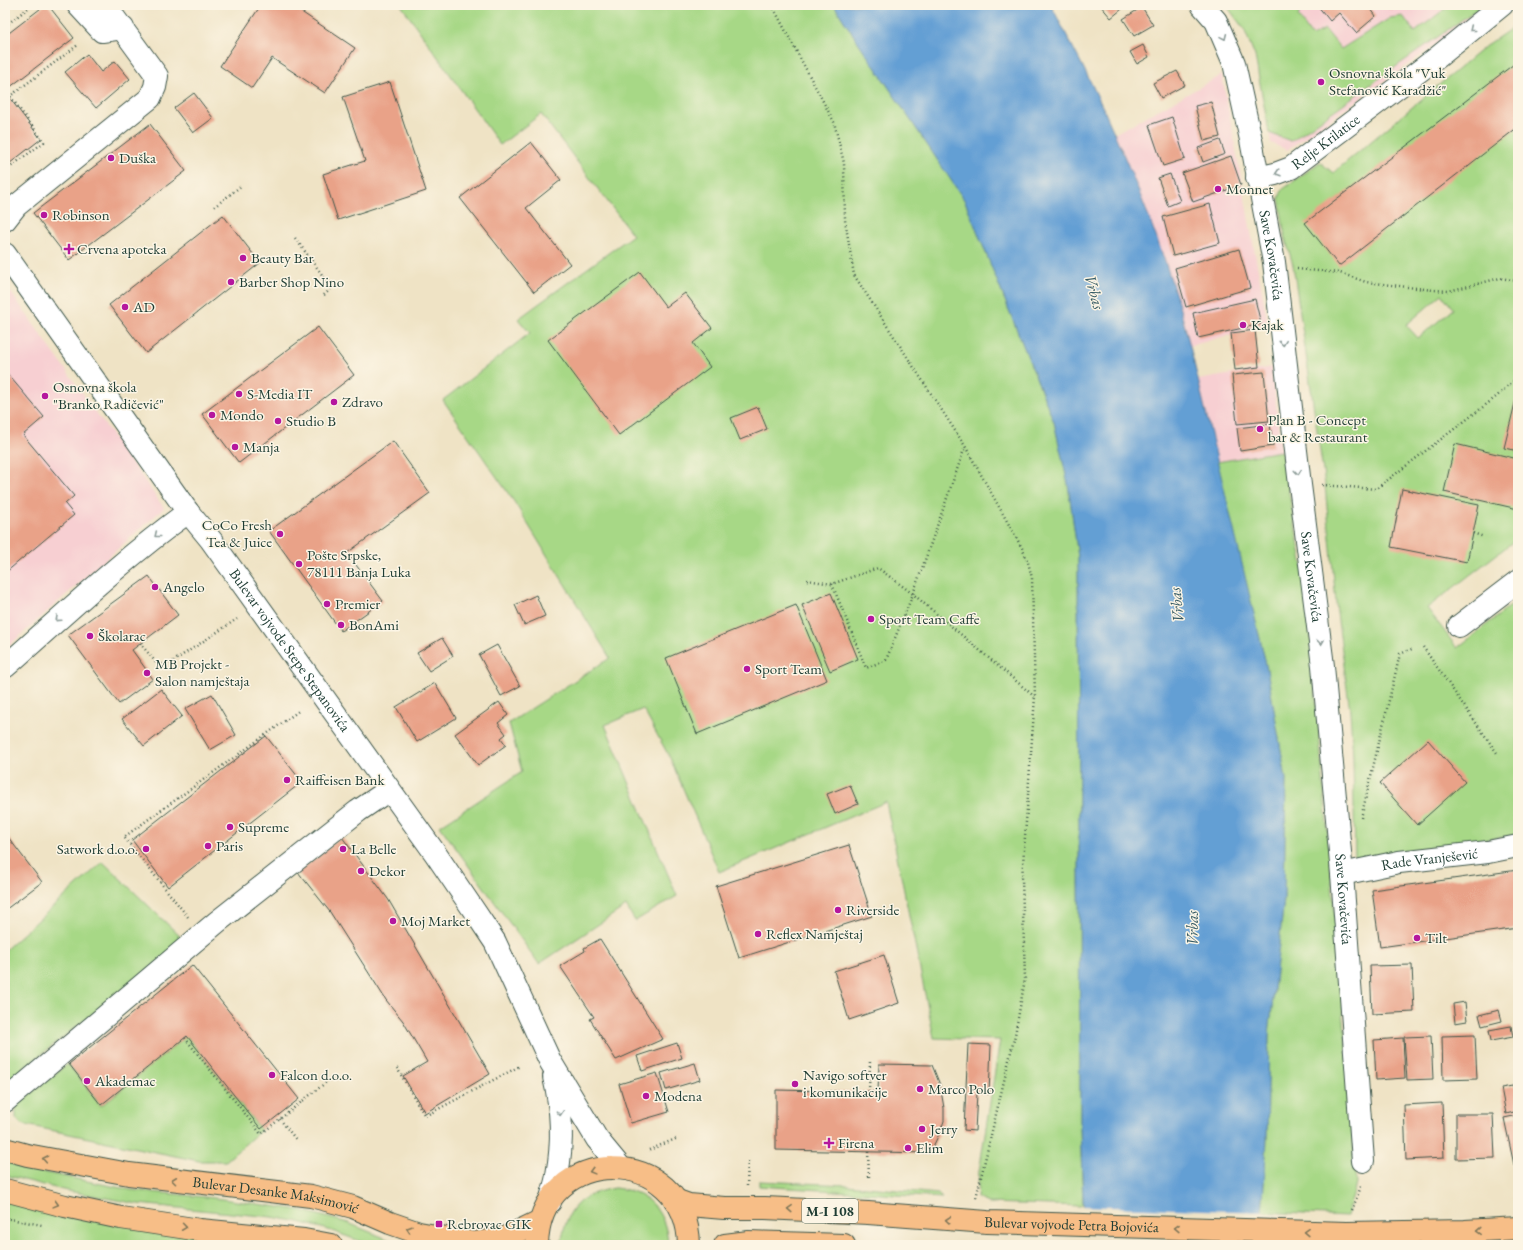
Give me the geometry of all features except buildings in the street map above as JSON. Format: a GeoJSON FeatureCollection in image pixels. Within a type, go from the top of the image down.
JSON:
{"type":"FeatureCollection","features":[{"type":"Feature","properties":{"kind":"main road","name":"Bulevar Desanke Maksimović"},"geometry":{"type":"LineString","coordinates":[[5,1149],[27,1155],[129,1174],[311,1196],[353,1207],[390,1223],[419,1233],[474,1243],[490,1242],[540,1221]]}},
{"type":"Feature","properties":{"kind":"main road"},"geometry":{"type":"LineString","coordinates":[[537,1245],[537,1235],[540,1221],[558,1190],[581,1174],[608,1168],[621,1168],[646,1175],[667,1190],[682,1211],[686,1223],[689,1245]]}},
{"type":"Feature","properties":{"kind":"main road"},"geometry":{"type":"LineString","coordinates":[[5,1190],[65,1206],[121,1218],[200,1230],[304,1240],[331,1245]]}},
{"type":"Feature","properties":{"kind":"main road","name":"Bulevar vojvode Petra Bojovića"},"geometry":{"type":"LineString","coordinates":[[675,1200],[689,1205],[724,1208],[765,1208],[868,1213],[987,1222],[1348,1223],[1465,1231],[1518,1228]]}},
{"type":"Feature","properties":{"kind":"main road","name":"M-I 108"},"geometry":{"type":"LineString","coordinates":[[725,1245],[742,1242],[844,1245]]}},
{"type":"Feature","properties":{"kind":"street"},"geometry":{"type":"LineString","coordinates":[[78,5],[102,31],[123,28]]}},
{"type":"Feature","properties":{"kind":"street"},"geometry":{"type":"LineString","coordinates":[[5,220],[16,206],[150,98],[155,87],[157,76],[105,5]]}},
{"type":"Feature","properties":{"kind":"street","name":"Save Kovačevića"},"geometry":{"type":"LineString","coordinates":[[1202,5],[1216,21],[1234,63],[1251,140],[1274,262],[1300,485],[1319,630],[1342,874],[1363,1161]]}},
{"type":"Feature","properties":{"kind":"street","name":"Relje Krilatice"},"geometry":{"type":"LineString","coordinates":[[1257,178],[1275,174],[1291,168],[1438,57],[1502,5]]}},
{"type":"Feature","properties":{"kind":"street","name":"Bulevar vojvode Stepe Stepanovića"},"geometry":{"type":"LineString","coordinates":[[5,254],[188,512],[211,540],[389,790],[436,853],[495,942],[550,1060],[597,1139],[621,1168]]}},
{"type":"Feature","properties":{"kind":"street"},"geometry":{"type":"LineString","coordinates":[[5,667],[96,584],[168,526],[188,512]]}},
{"type":"Feature","properties":{"kind":"street"},"geometry":{"type":"LineString","coordinates":[[1459,626],[1518,581]]}},
{"type":"Feature","properties":{"kind":"street"},"geometry":{"type":"LineString","coordinates":[[5,1101],[217,922],[358,811],[389,790]]}},
{"type":"Feature","properties":{"kind":"street","name":"Rade Vranješević"},"geometry":{"type":"LineString","coordinates":[[1342,874],[1399,862],[1488,852],[1518,846]]}},
{"type":"Feature","properties":{"kind":"street","name":"Bulevar vojvode Stepe Stepanovića"},"geometry":{"type":"LineString","coordinates":[[550,1060],[559,1098],[560,1144],[557,1176],[550,1202]]}},
{"type":"Feature","properties":{"kind":"path"},"geometry":{"type":"LineString","coordinates":[[5,26],[32,5]]}},
{"type":"Feature","properties":{"kind":"path"},"geometry":{"type":"LineString","coordinates":[[772,5],[834,122],[844,163],[845,220],[854,275],[965,446],[1010,525],[1028,562],[1032,578],[1035,697],[1022,878],[1025,979],[1015,1035],[975,1202]]}},
{"type":"Feature","properties":{"kind":"path"},"geometry":{"type":"LineString","coordinates":[[5,171],[44,142],[10,97],[78,46]]}},
{"type":"Feature","properties":{"kind":"path"},"geometry":{"type":"LineString","coordinates":[[214,206],[241,186]]}},
{"type":"Feature","properties":{"kind":"path"},"geometry":{"type":"LineString","coordinates":[[295,238],[332,288],[323,296]]}},
{"type":"Feature","properties":{"kind":"path"},"geometry":{"type":"LineString","coordinates":[[1294,269],[1340,273],[1366,282],[1449,291],[1500,278],[1518,281]]}},
{"type":"Feature","properties":{"kind":"path"},"geometry":{"type":"LineString","coordinates":[[1317,484],[1376,489],[1496,397],[1518,377]]}},
{"type":"Feature","properties":{"kind":"path"},"geometry":{"type":"LineString","coordinates":[[832,584],[866,668],[886,660],[913,594],[965,446]]}},
{"type":"Feature","properties":{"kind":"path"},"geometry":{"type":"LineString","coordinates":[[1473,534],[1484,537]]}},
{"type":"Feature","properties":{"kind":"path"},"geometry":{"type":"LineString","coordinates":[[807,580],[832,584],[878,568],[913,594],[1035,697]]}},
{"type":"Feature","properties":{"kind":"path"},"geometry":{"type":"LineString","coordinates":[[140,643],[158,665],[165,665],[172,662],[237,619]]}},
{"type":"Feature","properties":{"kind":"path"},"geometry":{"type":"LineString","coordinates":[[1423,647],[1497,753]]}},
{"type":"Feature","properties":{"kind":"path"},"geometry":{"type":"LineString","coordinates":[[1360,822],[1400,654],[1412,649]]}},
{"type":"Feature","properties":{"kind":"path"},"geometry":{"type":"LineString","coordinates":[[187,916],[124,837],[300,710]]}},
{"type":"Feature","properties":{"kind":"path"},"geometry":{"type":"LineString","coordinates":[[185,1038],[261,1134],[334,1076]]}},
{"type":"Feature","properties":{"kind":"path"},"geometry":{"type":"LineString","coordinates":[[869,1092],[870,1061]]}},
{"type":"Feature","properties":{"kind":"path"},"geometry":{"type":"LineString","coordinates":[[397,1068],[425,1116],[520,1066]]}},
{"type":"Feature","properties":{"kind":"path"},"geometry":{"type":"LineString","coordinates":[[280,1118],[297,1141]]}},
{"type":"Feature","properties":{"kind":"path"},"geometry":{"type":"LineString","coordinates":[[649,1150],[678,1138]]}},
{"type":"Feature","properties":{"kind":"path"},"geometry":{"type":"LineString","coordinates":[[868,1152],[869,1177]]}},
{"type":"Feature","properties":{"kind":"path"},"geometry":{"type":"LineString","coordinates":[[747,1190],[748,1159]]}},
{"type":"Feature","properties":{"kind":"path"},"geometry":{"type":"LineString","coordinates":[[1348,1223],[1362,1185],[1363,1161]]}},
{"type":"Feature","properties":{"kind":"shaded area","name":"Osnovna škola \"Vuk Stefanović Karadžić\""},"geometry":{"type":"Polygon","coordinates":[[[1228,5],[1492,5],[1287,150],[1271,143],[1254,49],[1244,29],[1228,5]]]}},
{"type":"Feature","properties":{"kind":"shaded area"},"geometry":{"type":"Polygon","coordinates":[[[1222,75],[1268,324],[1190,346],[1182,316],[1114,134],[1222,75]]]}},
{"type":"Feature","properties":{"kind":"shaded area","name":"Osnovna škola \"Branko Radičević\""},"geometry":{"type":"Polygon","coordinates":[[[5,284],[164,508],[5,649],[5,284]]]}},
{"type":"Feature","properties":{"kind":"shaded area"},"geometry":{"type":"Polygon","coordinates":[[[1272,367],[1281,451],[1217,462],[1198,380],[1272,367]]]}},
{"type":"Feature","properties":{"kind":"green space"},"geometry":{"type":"Polygon","coordinates":[[[401,5],[834,5],[965,201],[1054,422],[1068,484],[1078,557],[1080,1128],[1083,1206],[988,1203],[977,1198],[979,1171],[1000,1040],[934,1038],[886,802],[719,872],[670,758],[643,709],[605,725],[677,896],[635,921],[626,906],[539,964],[440,826],[522,772],[509,723],[610,658],[515,503],[443,400],[530,333],[518,319],[633,235],[541,114],[500,145],[401,5]]]}},
{"type":"Feature","properties":{"kind":"green space","name":"Osnovna škola \"Vuk Stefanović Karadžić\""},"geometry":{"type":"Polygon","coordinates":[[[1226,5],[1303,5],[1298,16],[1312,36],[1325,29],[1341,49],[1390,18],[1403,16],[1415,32],[1450,5],[1483,5],[1291,141],[1269,133],[1255,56],[1244,29],[1226,5]]]}},
{"type":"Feature","properties":{"kind":"green space"},"geometry":{"type":"Polygon","coordinates":[[[1518,24],[1518,538],[1427,608],[1457,648],[1518,600],[1518,835],[1355,858],[1353,757],[1350,711],[1337,613],[1325,485],[1293,265],[1285,237],[1279,198],[1282,190],[1320,162],[1333,173],[1487,45],[1518,24]],[[1442,294],[1406,325],[1418,338],[1453,309],[1442,294]]]}},
{"type":"Feature","properties":{"kind":"green space"},"geometry":{"type":"Polygon","coordinates":[[[1281,451],[1306,583],[1345,1033],[1356,1184],[1347,1216],[1262,1212],[1267,1139],[1269,1035],[1284,899],[1286,779],[1266,664],[1217,462],[1281,451]]]}},
{"type":"Feature","properties":{"kind":"green space"},"geometry":{"type":"Polygon","coordinates":[[[103,862],[185,941],[5,1083],[5,950],[103,862]]]}},
{"type":"Feature","properties":{"kind":"green space"},"geometry":{"type":"Polygon","coordinates":[[[187,1036],[261,1130],[226,1161],[199,1161],[21,1124],[16,1118],[16,1105],[68,1064],[101,1106],[187,1036]]]}},
{"type":"Feature","properties":{"kind":"green space"},"geometry":{"type":"Polygon","coordinates":[[[5,1161],[42,1172],[131,1190],[215,1198],[300,1210],[348,1223],[402,1245],[371,1245],[329,1230],[295,1221],[272,1217],[138,1204],[63,1190],[5,1175],[5,1161]]]}},
{"type":"Feature","properties":{"kind":"green space"},"geometry":{"type":"Polygon","coordinates":[[[759,1181],[847,1185],[938,1194],[942,1198],[759,1186],[759,1181]]]}},
{"type":"Feature","properties":{"kind":"green space"},"geometry":{"type":"Polygon","coordinates":[[[615,1188],[634,1192],[649,1201],[655,1207],[666,1228],[668,1245],[561,1245],[566,1221],[576,1205],[592,1194],[615,1188]]]}},
{"type":"Feature","properties":{"kind":"green space"},"geometry":{"type":"Polygon","coordinates":[[[5,1200],[257,1245],[5,1245],[5,1200]]]}},
{"type":"Feature","properties":{"kind":"water","name":"Vrbas"},"geometry":{"type":"Polygon","coordinates":[[[834,5],[1051,5],[1104,110],[1141,197],[1163,256],[1190,346],[1266,664],[1286,779],[1284,899],[1269,1035],[1267,1139],[1260,1245],[1085,1245],[1080,1128],[1078,557],[1068,484],[1054,422],[965,201],[834,5]]]}},
{"type":"Feature","properties":{"kind":"pier"},"geometry":{"type":"Polygon","coordinates":[[[1081,1206],[1264,1212],[1262,1245],[1083,1245],[1081,1206]]]}},
{"type":"Feature","properties":{"kind":"place","name":"Osnovna škola \"Vuk Stefanović Karadžić\""},"geometry":{"type":"Point","coordinates":[1321,82]}},
{"type":"Feature","properties":{"kind":"place","name":"Duška"},"geometry":{"type":"Point","coordinates":[111,158]}},
{"type":"Feature","properties":{"kind":"place","name":"Monnet"},"geometry":{"type":"Point","coordinates":[1218,189]}},
{"type":"Feature","properties":{"kind":"place","name":"Robinson"},"geometry":{"type":"Point","coordinates":[44,215]}},
{"type":"Feature","properties":{"kind":"place","name":"Crvena apoteka"},"geometry":{"type":"Point","coordinates":[69,249]}},
{"type":"Feature","properties":{"kind":"place","name":"Beauty Bar"},"geometry":{"type":"Point","coordinates":[243,258]}},
{"type":"Feature","properties":{"kind":"place","name":"Barber Shop Nino"},"geometry":{"type":"Point","coordinates":[231,282]}},
{"type":"Feature","properties":{"kind":"place","name":"AD"},"geometry":{"type":"Point","coordinates":[125,307]}},
{"type":"Feature","properties":{"kind":"place","name":"Kajak"},"geometry":{"type":"Point","coordinates":[1243,325]}},
{"type":"Feature","properties":{"kind":"place","name":"S-Media IT"},"geometry":{"type":"Point","coordinates":[239,394]}},
{"type":"Feature","properties":{"kind":"place","name":"Osnovna škola \"Branko Radičević\""},"geometry":{"type":"Point","coordinates":[45,396]}},
{"type":"Feature","properties":{"kind":"place","name":"Zdravo"},"geometry":{"type":"Point","coordinates":[334,402]}},
{"type":"Feature","properties":{"kind":"place","name":"Mondo"},"geometry":{"type":"Point","coordinates":[212,415]}},
{"type":"Feature","properties":{"kind":"place","name":"Studio B"},"geometry":{"type":"Point","coordinates":[278,421]}},
{"type":"Feature","properties":{"kind":"place","name":"Plan B - Concept bar & Restaurant"},"geometry":{"type":"Point","coordinates":[1260,429]}},
{"type":"Feature","properties":{"kind":"place","name":"Manja"},"geometry":{"type":"Point","coordinates":[235,447]}},
{"type":"Feature","properties":{"kind":"place","name":"CoCo Fresh Tea & Juice"},"geometry":{"type":"Point","coordinates":[280,534]}},
{"type":"Feature","properties":{"kind":"place","name":"Pošte Srpske, 78111 Banja Luka"},"geometry":{"type":"Point","coordinates":[299,564]}},
{"type":"Feature","properties":{"kind":"place","name":"Angelo"},"geometry":{"type":"Point","coordinates":[155,587]}},
{"type":"Feature","properties":{"kind":"place","name":"Premier"},"geometry":{"type":"Point","coordinates":[327,604]}},
{"type":"Feature","properties":{"kind":"place","name":"Sport Team Caffe"},"geometry":{"type":"Point","coordinates":[871,619]}},
{"type":"Feature","properties":{"kind":"place","name":"BonAmi"},"geometry":{"type":"Point","coordinates":[341,625]}},
{"type":"Feature","properties":{"kind":"place","name":"Školarac"},"geometry":{"type":"Point","coordinates":[90,636]}},
{"type":"Feature","properties":{"kind":"place","name":"Sport Team"},"geometry":{"type":"Point","coordinates":[747,669]}},
{"type":"Feature","properties":{"kind":"place","name":"MB Projekt - Salon namještaja"},"geometry":{"type":"Point","coordinates":[147,673]}},
{"type":"Feature","properties":{"kind":"place","name":"Raiffeisen Bank"},"geometry":{"type":"Point","coordinates":[287,780]}},
{"type":"Feature","properties":{"kind":"place","name":"Supreme"},"geometry":{"type":"Point","coordinates":[230,827]}},
{"type":"Feature","properties":{"kind":"place","name":"Paris"},"geometry":{"type":"Point","coordinates":[208,846]}},
{"type":"Feature","properties":{"kind":"place","name":"Satwork d.o.o."},"geometry":{"type":"Point","coordinates":[146,849]}},
{"type":"Feature","properties":{"kind":"place","name":"La Belle"},"geometry":{"type":"Point","coordinates":[343,849]}},
{"type":"Feature","properties":{"kind":"place","name":"Dekor"},"geometry":{"type":"Point","coordinates":[361,871]}},
{"type":"Feature","properties":{"kind":"place","name":"Riverside"},"geometry":{"type":"Point","coordinates":[838,910]}},
{"type":"Feature","properties":{"kind":"place","name":"Moj Market"},"geometry":{"type":"Point","coordinates":[393,921]}},
{"type":"Feature","properties":{"kind":"place","name":"Reflex Namještaj"},"geometry":{"type":"Point","coordinates":[758,934]}},
{"type":"Feature","properties":{"kind":"place","name":"Tilt"},"geometry":{"type":"Point","coordinates":[1417,938]}},
{"type":"Feature","properties":{"kind":"place","name":"Falcon d.o.o."},"geometry":{"type":"Point","coordinates":[272,1075]}},
{"type":"Feature","properties":{"kind":"place","name":"Akademac"},"geometry":{"type":"Point","coordinates":[87,1081]}},
{"type":"Feature","properties":{"kind":"place","name":"Navigo softver i komunikacije"},"geometry":{"type":"Point","coordinates":[795,1084]}},
{"type":"Feature","properties":{"kind":"place","name":"Marco Polo"},"geometry":{"type":"Point","coordinates":[920,1089]}},
{"type":"Feature","properties":{"kind":"place","name":"Modena"},"geometry":{"type":"Point","coordinates":[646,1096]}},
{"type":"Feature","properties":{"kind":"place","name":"Jerry"},"geometry":{"type":"Point","coordinates":[922,1129]}},
{"type":"Feature","properties":{"kind":"place","name":"Firena"},"geometry":{"type":"Point","coordinates":[829,1143]}},
{"type":"Feature","properties":{"kind":"place","name":"Elim"},"geometry":{"type":"Point","coordinates":[908,1148]}},
{"type":"Feature","properties":{"kind":"place","name":"Rebrovac GIK"},"geometry":{"type":"Point","coordinates":[439,1224]}}]}
